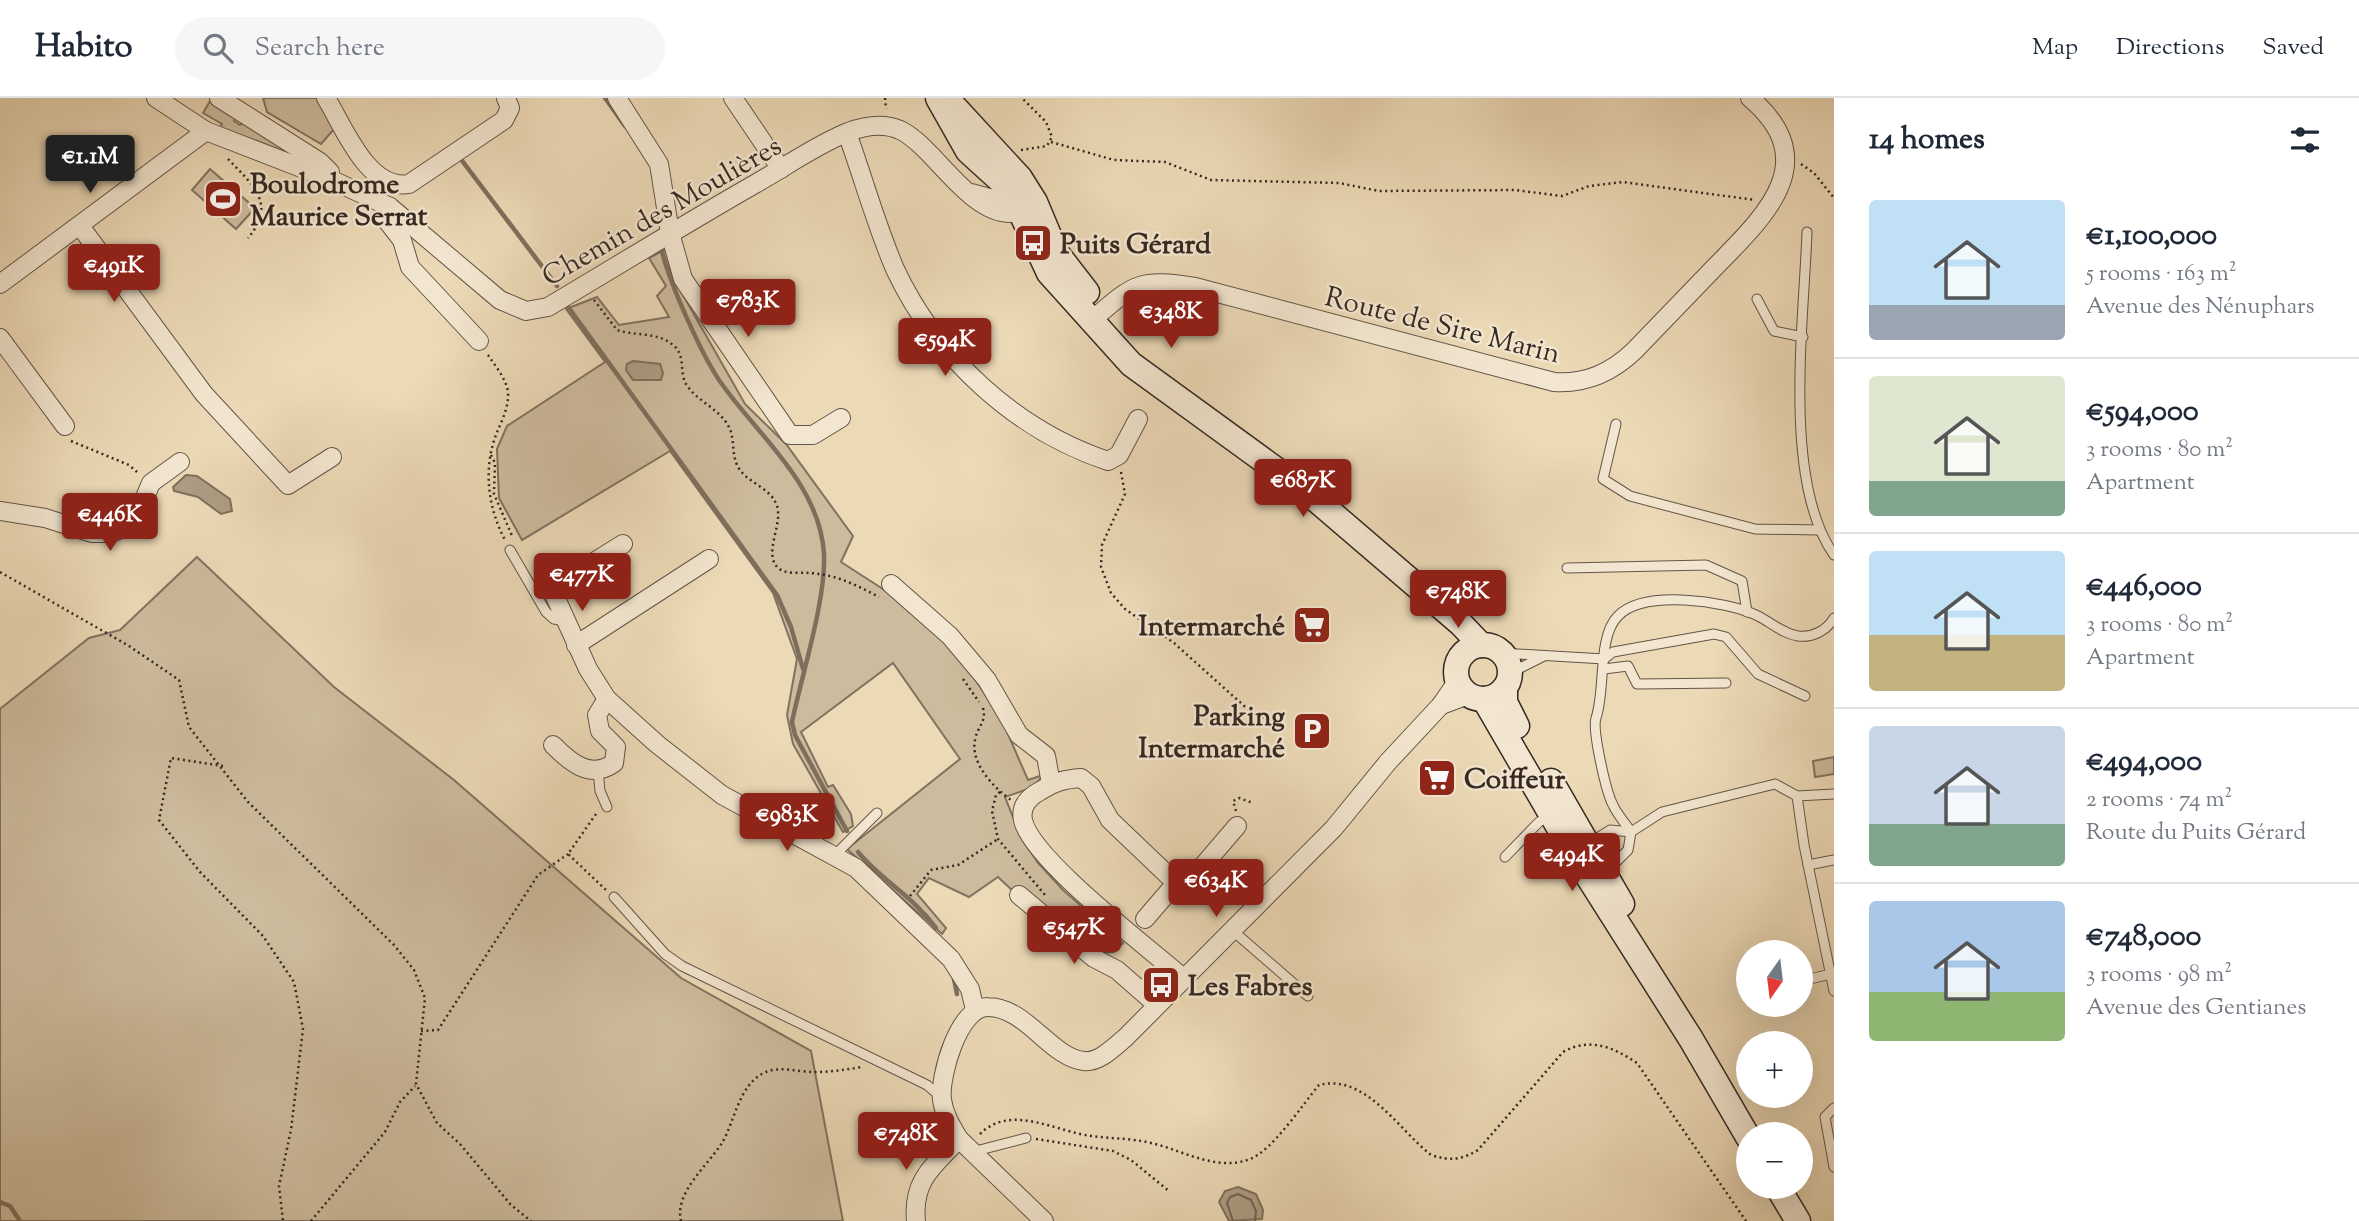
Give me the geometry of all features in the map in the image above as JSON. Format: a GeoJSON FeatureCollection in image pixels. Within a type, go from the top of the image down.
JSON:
{"type":"FeatureCollection","features":[{"type":"Feature","properties":{"kind":"main road"},"geometry":{"type":"LineString","coordinates":[[937,98],[968,151],[1022,202],[1097,316],[1208,418],[1307,492],[1421,591],[1483,674],[1509,714],[1557,806],[1739,1122]]}},
{"type":"Feature","properties":{"kind":"main road"},"geometry":{"type":"LineString","coordinates":[[948,98],[1014,171],[1022,202]]}},
{"type":"Feature","properties":{"kind":"main road"},"geometry":{"type":"LineString","coordinates":[[1557,806],[1590,843],[1691,1039]]}},
{"type":"Feature","properties":{"kind":"main road"},"geometry":{"type":"LineString","coordinates":[[1785,1199],[1798,1221]]}},
{"type":"Feature","properties":{"kind":"street","name":"Chemin des Moulières"},"geometry":{"type":"LineString","coordinates":[[156,98],[204,133],[330,179],[390,207],[499,300],[526,310],[548,307],[670,233],[847,133],[883,126],[902,131],[971,193],[1022,202]]}},
{"type":"Feature","properties":{"kind":"street"},"geometry":{"type":"LineString","coordinates":[[219,98],[240,103],[320,162],[330,172],[330,179]]}},
{"type":"Feature","properties":{"kind":"street"},"geometry":{"type":"LineString","coordinates":[[326,98],[371,171],[386,182],[401,185],[409,184],[504,120],[510,108],[506,98]]}},
{"type":"Feature","properties":{"kind":"street"},"geometry":{"type":"LineString","coordinates":[[617,98],[659,164],[670,233],[683,279],[790,435],[813,435],[841,418]]}},
{"type":"Feature","properties":{"kind":"street"},"geometry":{"type":"LineString","coordinates":[[733,98],[781,169]]}},
{"type":"Feature","properties":{"kind":"street"},"geometry":{"type":"LineString","coordinates":[[1750,98],[1774,124],[1786,155]]}},
{"type":"Feature","properties":{"kind":"street"},"geometry":{"type":"LineString","coordinates":[[0,284],[204,133]]}},
{"type":"Feature","properties":{"kind":"street"},"geometry":{"type":"LineString","coordinates":[[847,133],[895,268],[919,312],[960,365],[999,402],[1088,454],[1108,461],[1119,455],[1138,419]]}},
{"type":"Feature","properties":{"kind":"street","name":"Route de Sire Marin"},"geometry":{"type":"LineString","coordinates":[[1097,316],[1144,283],[1185,285],[1554,383],[1573,383],[1620,364],[1751,230],[1773,203],[1783,180],[1786,155]]}},
{"type":"Feature","properties":{"kind":"street"},"geometry":{"type":"LineString","coordinates":[[390,207],[384,217],[402,240],[410,267],[479,341]]}},
{"type":"Feature","properties":{"kind":"street"},"geometry":{"type":"LineString","coordinates":[[80,226],[204,394],[288,485],[332,457]]}},
{"type":"Feature","properties":{"kind":"street"},"geometry":{"type":"LineString","coordinates":[[0,338],[65,426]]}},
{"type":"Feature","properties":{"kind":"street"},"geometry":{"type":"LineString","coordinates":[[0,511],[45,518],[92,533],[111,533],[129,525],[138,514],[151,483],[180,462]]}},
{"type":"Feature","properties":{"kind":"street"},"geometry":{"type":"LineString","coordinates":[[623,544],[555,589],[555,599],[576,645],[607,699],[657,744],[722,795],[856,868],[951,958],[970,989],[975,1010]]}},
{"type":"Feature","properties":{"kind":"street"},"geometry":{"type":"LineString","coordinates":[[576,645],[709,559]]}},
{"type":"Feature","properties":{"kind":"street"},"geometry":{"type":"LineString","coordinates":[[887,591],[950,636],[987,680],[1018,736],[1046,756],[1051,784]]}},
{"type":"Feature","properties":{"kind":"street"},"geometry":{"type":"LineString","coordinates":[[1044,1221],[959,1139],[950,1124],[942,1097],[944,1072],[960,1029],[975,1010],[988,1007],[1002,1010],[1025,1022],[1071,1057],[1086,1062],[1099,1058],[1125,1038],[1334,828],[1388,762],[1441,705],[1483,674]]}},
{"type":"Feature","properties":{"kind":"street"},"geometry":{"type":"LineString","coordinates":[[553,745],[570,762],[586,770],[604,770],[614,763],[616,747],[600,731],[597,715],[607,699]]}},
{"type":"Feature","properties":{"kind":"street"},"geometry":{"type":"LineString","coordinates":[[1176,883],[1110,820],[1091,786],[1081,778],[1051,784],[1030,797],[1024,806],[1023,820],[1028,833],[1056,870],[1183,978]]}},
{"type":"Feature","properties":{"kind":"street"},"geometry":{"type":"LineString","coordinates":[[1145,919],[1176,883],[1200,867],[1237,826]]}},
{"type":"Feature","properties":{"kind":"street"},"geometry":{"type":"LineString","coordinates":[[1019,895],[1094,958],[1117,970],[1157,1005]]}},
{"type":"Feature","properties":{"kind":"street"},"geometry":{"type":"LineString","coordinates":[[916,1221],[914,1197],[928,1172],[959,1139]]}},
{"type":"Feature","properties":{"kind":"lane"},"geometry":{"type":"LineString","coordinates":[[1807,232],[1800,433],[1804,470],[1819,530],[1834,555]]}},
{"type":"Feature","properties":{"kind":"lane"},"geometry":{"type":"LineString","coordinates":[[1757,299],[1774,331],[1803,337]]}},
{"type":"Feature","properties":{"kind":"lane"},"geometry":{"type":"LineString","coordinates":[[1616,424],[1604,479],[1630,496],[1755,529],[1819,530]]}},
{"type":"Feature","properties":{"kind":"lane"},"geometry":{"type":"LineString","coordinates":[[514,547],[547,612],[554,619],[565,621]]}},
{"type":"Feature","properties":{"kind":"lane"},"geometry":{"type":"LineString","coordinates":[[1567,569],[1706,565],[1742,580],[1747,612]]}},
{"type":"Feature","properties":{"kind":"lane"},"geometry":{"type":"LineString","coordinates":[[1606,872],[1628,850],[1630,832],[1612,804],[1594,725],[1603,689],[1608,632],[1618,615],[1638,604],[1700,601],[1747,612],[1777,629],[1800,637],[1819,633],[1834,618]]}},
{"type":"Feature","properties":{"kind":"lane"},"geometry":{"type":"LineString","coordinates":[[1604,664],[1613,652],[1714,634],[1726,636],[1758,674],[1805,696]]}},
{"type":"Feature","properties":{"kind":"lane"},"geometry":{"type":"LineString","coordinates":[[1483,674],[1546,656],[1628,666],[1637,684],[1726,683]]}},
{"type":"Feature","properties":{"kind":"lane"},"geometry":{"type":"LineString","coordinates":[[1483,674],[1546,656]]}},
{"type":"Feature","properties":{"kind":"lane"},"geometry":{"type":"LineString","coordinates":[[598,770],[606,805]]}},
{"type":"Feature","properties":{"kind":"lane"},"geometry":{"type":"LineString","coordinates":[[1590,843],[1610,830],[1630,832],[1662,812],[1774,784],[1797,796],[1834,794]]}},
{"type":"Feature","properties":{"kind":"lane"},"geometry":{"type":"LineString","coordinates":[[1797,796],[1834,991]]}},
{"type":"Feature","properties":{"kind":"lane"},"geometry":{"type":"LineString","coordinates":[[1505,857],[1557,806]]}},
{"type":"Feature","properties":{"kind":"lane"},"geometry":{"type":"LineString","coordinates":[[834,856],[877,813]]}},
{"type":"Feature","properties":{"kind":"lane"},"geometry":{"type":"LineString","coordinates":[[1808,865],[1834,860]]}},
{"type":"Feature","properties":{"kind":"lane"},"geometry":{"type":"LineString","coordinates":[[614,897],[664,954],[682,966],[927,1085],[942,1097]]}},
{"type":"Feature","properties":{"kind":"lane"},"geometry":{"type":"LineString","coordinates":[[1232,930],[1308,996]]}},
{"type":"Feature","properties":{"kind":"lane"},"geometry":{"type":"LineString","coordinates":[[1813,978],[1830,974]]}},
{"type":"Feature","properties":{"kind":"lane"},"geometry":{"type":"LineString","coordinates":[[1834,1108],[1825,1117],[1834,1167]]}},
{"type":"Feature","properties":{"kind":"lane"},"geometry":{"type":"LineString","coordinates":[[972,1152],[1026,1138]]}},
{"type":"Feature","properties":{"kind":"path"},"geometry":{"type":"LineString","coordinates":[[1022,98],[1046,122],[1051,142]]}},
{"type":"Feature","properties":{"kind":"path"},"geometry":{"type":"LineString","coordinates":[[204,133],[252,184],[261,202],[262,215],[248,238]]}},
{"type":"Feature","properties":{"kind":"path"},"geometry":{"type":"LineString","coordinates":[[993,150],[1028,150],[1051,142],[1114,160],[1165,162],[1211,180],[1339,183],[1379,191],[1515,190],[1562,196],[1589,186],[1623,182],[1694,189],[1773,203]]}},
{"type":"Feature","properties":{"kind":"path"},"geometry":{"type":"LineString","coordinates":[[1786,155],[1814,173],[1834,198]]}},
{"type":"Feature","properties":{"kind":"path"},"geometry":{"type":"LineString","coordinates":[[583,286],[617,330],[651,336],[674,345],[681,354],[684,380],[690,390],[722,416],[731,431],[736,465],[742,474],[771,495],[777,505],[779,517],[772,558],[776,565],[791,573],[827,575],[887,591]]}},
{"type":"Feature","properties":{"kind":"path"},"geometry":{"type":"LineString","coordinates":[[479,341],[508,390],[508,402],[491,455],[489,493],[496,524],[514,547]]}},
{"type":"Feature","properties":{"kind":"path"},"geometry":{"type":"LineString","coordinates":[[65,426],[69,440],[128,465],[151,483]]}},
{"type":"Feature","properties":{"kind":"path"},"geometry":{"type":"LineString","coordinates":[[491,455],[495,463],[494,494],[514,547]]}},
{"type":"Feature","properties":{"kind":"path"},"geometry":{"type":"LineString","coordinates":[[1119,455],[1125,494],[1102,545],[1101,567],[1111,593],[1125,609],[1174,643],[1252,713],[1268,719],[1278,715]]}},
{"type":"Feature","properties":{"kind":"path"},"geometry":{"type":"LineString","coordinates":[[0,572],[129,646],[180,680],[189,727],[223,766],[248,802],[394,945],[414,970],[425,998],[416,1084],[437,1123],[460,1144],[511,1205],[531,1221]]}},
{"type":"Feature","properties":{"kind":"path"},"geometry":{"type":"LineString","coordinates":[[962,679],[985,715],[975,739],[976,761],[1000,792],[1024,806]]}},
{"type":"Feature","properties":{"kind":"path"},"geometry":{"type":"LineString","coordinates":[[223,766],[171,758],[159,820],[200,872],[263,936],[293,982],[303,1029],[291,1130],[279,1186],[283,1221]]}},
{"type":"Feature","properties":{"kind":"path"},"geometry":{"type":"LineString","coordinates":[[1000,792],[996,796],[992,811],[998,839],[1026,876],[1043,891],[1048,901]]}},
{"type":"Feature","properties":{"kind":"path"},"geometry":{"type":"LineString","coordinates":[[1237,826],[1233,801],[1238,798],[1253,803]]}},
{"type":"Feature","properties":{"kind":"path"},"geometry":{"type":"LineString","coordinates":[[421,1031],[438,1030],[538,875],[568,854],[606,805]]}},
{"type":"Feature","properties":{"kind":"path"},"geometry":{"type":"LineString","coordinates":[[916,888],[931,870],[958,865],[998,839]]}},
{"type":"Feature","properties":{"kind":"path"},"geometry":{"type":"LineString","coordinates":[[568,854],[614,897]]}},
{"type":"Feature","properties":{"kind":"path"},"geometry":{"type":"LineString","coordinates":[[972,1152],[981,1133],[991,1125],[1025,1120],[1090,1136],[1152,1143],[1209,1161],[1250,1159],[1263,1151],[1319,1086],[1331,1082],[1343,1083],[1361,1092],[1431,1155],[1447,1160],[1463,1158],[1478,1150],[1563,1052],[1576,1045],[1598,1044],[1619,1051],[1637,1063],[1746,1221]]}},
{"type":"Feature","properties":{"kind":"path"},"geometry":{"type":"LineString","coordinates":[[681,1221],[679,1213],[691,1183],[722,1142],[747,1088],[758,1076],[769,1070],[840,1071],[878,1062]]}},
{"type":"Feature","properties":{"kind":"path"},"geometry":{"type":"LineString","coordinates":[[311,1221],[385,1132],[401,1102],[416,1084]]}},
{"type":"Feature","properties":{"kind":"path"},"geometry":{"type":"LineString","coordinates":[[1026,1138],[1113,1151],[1131,1160],[1169,1191]]}},
{"type":"Feature","properties":{"kind":"shaded area"},"geometry":{"type":"Polygon","coordinates":[[[263,98],[317,98],[336,127],[321,144],[267,112],[263,98]]]}},
{"type":"Feature","properties":{"kind":"shaded area"},"geometry":{"type":"Polygon","coordinates":[[[210,101],[237,116],[234,121],[240,125],[244,121],[315,165],[218,130],[222,124],[203,113],[210,101]]]}},
{"type":"Feature","properties":{"kind":"shaded area","name":"Boulodrome Maurice Serrat"},"geometry":{"type":"Polygon","coordinates":[[[210,169],[255,208],[236,229],[192,190],[210,169]]]}},
{"type":"Feature","properties":{"kind":"shaded area"},"geometry":{"type":"Polygon","coordinates":[[[666,249],[671,274],[745,404],[786,444],[853,536],[841,562],[886,591],[958,654],[1001,718],[1028,780],[1043,775],[1034,787],[1005,797],[1021,837],[1038,863],[1063,890],[1123,943],[1114,952],[1098,953],[1014,892],[998,877],[969,897],[929,878],[917,894],[946,928],[942,934],[847,849],[960,759],[893,663],[801,732],[828,787],[833,785],[851,814],[853,826],[843,832],[793,744],[787,715],[797,659],[773,593],[670,451],[522,540],[499,498],[497,449],[507,426],[605,362],[566,309],[597,297],[619,325],[669,317],[657,296],[666,286],[649,258],[666,249]]]}},
{"type":"Feature","properties":{"kind":"shaded area"},"geometry":{"type":"Polygon","coordinates":[[[197,557],[334,687],[454,780],[681,978],[811,1051],[843,1221],[0,1221],[0,709],[89,638],[120,630],[197,557]]]}},
{"type":"Feature","properties":{"kind":"shaded area"},"geometry":{"type":"Polygon","coordinates":[[[1834,757],[1834,774],[1815,777],[1813,761],[1834,757]]]}},
{"type":"Feature","properties":{"kind":"water"},"geometry":{"type":"Polygon","coordinates":[[[633,361],[660,364],[663,373],[661,380],[633,380],[626,370],[627,364],[633,361]]]}},
{"type":"Feature","properties":{"kind":"water"},"geometry":{"type":"Polygon","coordinates":[[[186,475],[197,476],[230,499],[232,511],[221,514],[198,497],[174,491],[173,487],[186,475]]]}},
{"type":"Feature","properties":{"kind":"water"},"geometry":{"type":"Polygon","coordinates":[[[1238,1187],[1256,1194],[1263,1210],[1262,1219],[1229,1221],[1219,1202],[1225,1191],[1238,1187]]]}},
{"type":"Feature","properties":{"kind":"waterway"},"geometry":{"type":"LineString","coordinates":[[605,98],[625,126]]}},
{"type":"Feature","properties":{"kind":"waterway"},"geometry":{"type":"LineString","coordinates":[[460,158],[557,286]]}},
{"type":"Feature","properties":{"kind":"waterway"},"geometry":{"type":"LineString","coordinates":[[662,251],[679,301],[716,375],[786,464],[812,506],[820,529],[824,554],[821,593],[792,722],[795,735],[847,831]]}},
{"type":"Feature","properties":{"kind":"waterway"},"geometry":{"type":"LineString","coordinates":[[569,308],[777,595],[791,627],[803,669]]}},
{"type":"Feature","properties":{"kind":"waterway"},"geometry":{"type":"LineString","coordinates":[[858,852],[917,906],[936,928]]}},
{"type":"Feature","properties":{"kind":"waterway"},"geometry":{"type":"LineString","coordinates":[[953,974],[957,994]]}},
{"type":"Feature","properties":{"kind":"waterway"},"geometry":{"type":"LineString","coordinates":[[0,1202],[10,1206],[20,1221]]}},
{"type":"Feature","properties":{"kind":"place","name":"Boulodrome Maurice Serrat"},"geometry":{"type":"Point","coordinates":[223,199]}},
{"type":"Feature","properties":{"kind":"place","name":"Puits Gérard"},"geometry":{"type":"Point","coordinates":[1033,243]}},
{"type":"Feature","properties":{"kind":"place","name":"Intermarché"},"geometry":{"type":"Point","coordinates":[1312,625]}},
{"type":"Feature","properties":{"kind":"place","name":"Parking Intermarché"},"geometry":{"type":"Point","coordinates":[1312,731]}},
{"type":"Feature","properties":{"kind":"place","name":"Coiffeur"},"geometry":{"type":"Point","coordinates":[1437,778]}},
{"type":"Feature","properties":{"kind":"place","name":"Les Fabres"},"geometry":{"type":"Point","coordinates":[1161,985]}}]}
